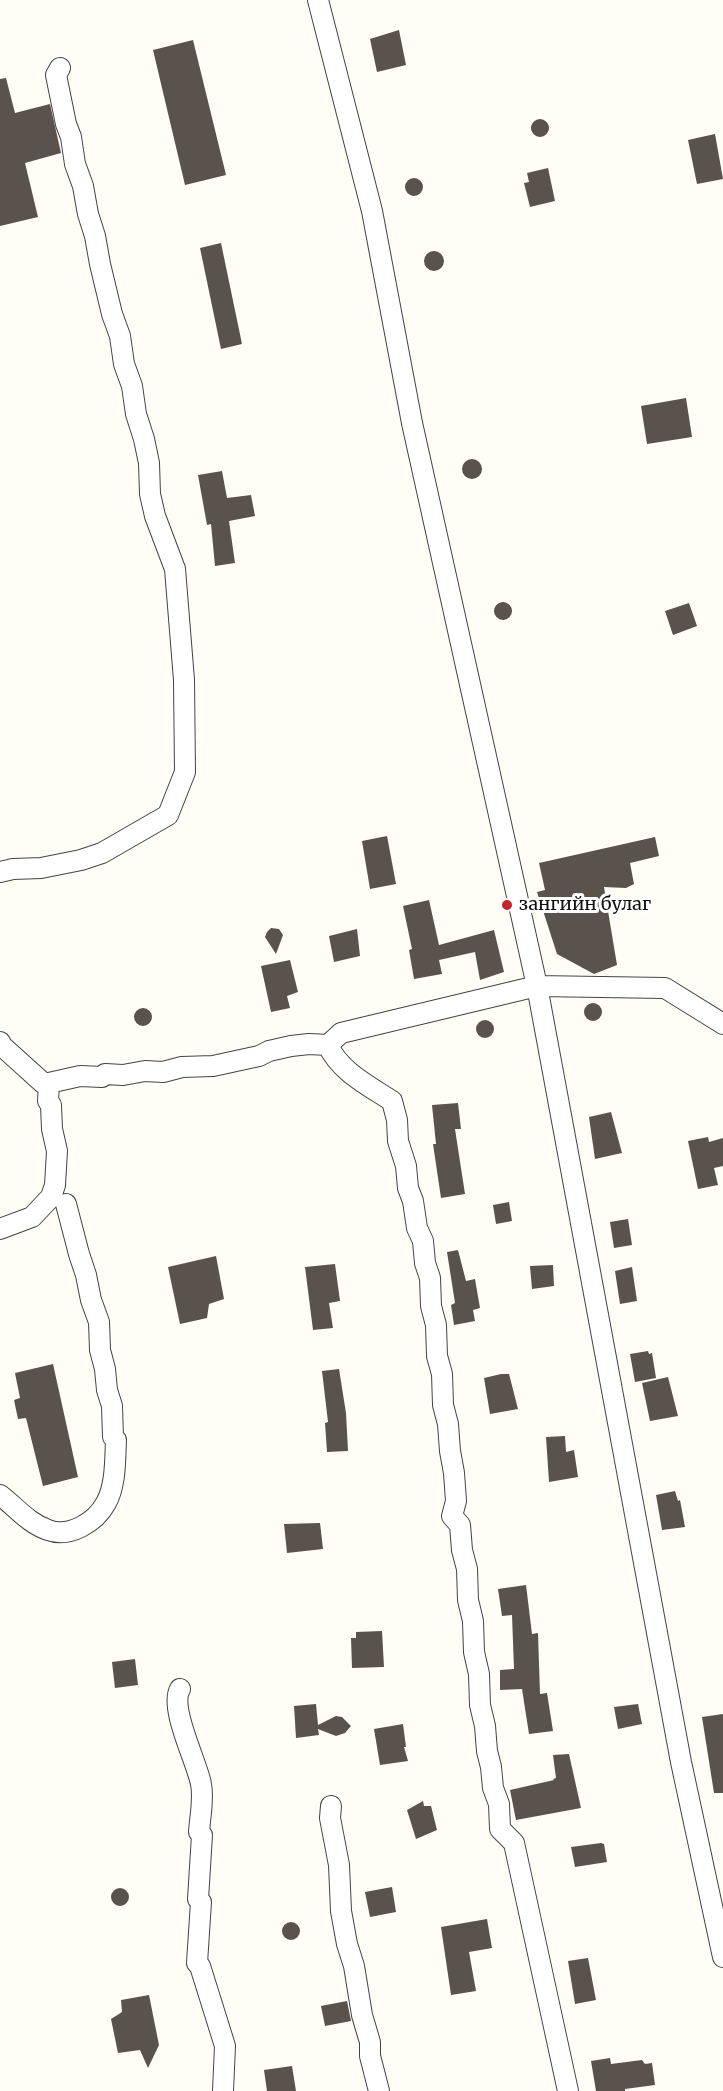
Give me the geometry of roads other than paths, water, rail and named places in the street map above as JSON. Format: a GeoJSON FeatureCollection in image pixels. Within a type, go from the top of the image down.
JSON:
{"type":"FeatureCollection","features":[{"type":"Feature","properties":{"kind":"street"},"geometry":{"type":"LineString","coordinates":[[318,0],[372,211],[412,423],[537,986],[681,1762],[723,1957]]}},
{"type":"Feature","properties":{"kind":"street"},"geometry":{"type":"LineString","coordinates":[[0,872],[41,868],[102,854],[168,815],[185,772],[184,680],[175,569],[155,516],[150,494],[149,464],[136,414],[132,386],[124,364],[120,336],[112,314],[83,186],[75,164],[71,137],[66,124],[56,75],[60,68]]}},
{"type":"Feature","properties":{"kind":"street"},"geometry":{"type":"LineString","coordinates":[[0,1042],[43,1083],[80,1076],[102,1077],[105,1074],[163,1072],[182,1067],[213,1066],[260,1056],[269,1051],[291,1046],[328,1045],[341,1034],[537,986],[665,988],[723,1024]]}},
{"type":"Feature","properties":{"kind":"street"},"geometry":{"type":"LineString","coordinates":[[328,1045],[333,1058],[356,1078],[392,1101],[398,1142],[406,1166],[408,1188],[413,1201],[417,1228],[423,1241],[424,1263],[430,1278],[437,1356],[442,1374],[443,1405],[448,1424],[454,1473],[456,1501],[452,1516],[460,1526],[462,1550],[467,1569],[468,1600],[473,1621],[480,1705],[493,1788],[499,1804],[500,1828],[514,1844],[568,2091]]}},
{"type":"Feature","properties":{"kind":"street"},"geometry":{"type":"LineString","coordinates":[[0,1229],[32,1217],[51,1197],[55,1185],[57,1151],[52,1129],[51,1105],[48,1101],[49,1083]]}},
{"type":"Feature","properties":{"kind":"street"},"geometry":{"type":"LineString","coordinates":[[0,1495],[28,1520],[49,1531],[68,1532],[90,1521],[106,1504],[114,1476],[116,1440],[113,1437],[112,1406],[100,1350],[99,1322],[66,1204]]}},
{"type":"Feature","properties":{"kind":"street"},"geometry":{"type":"LineString","coordinates":[[180,1689],[177,1695],[179,1717],[202,1786],[198,1899],[201,1902],[197,1963],[200,1966],[225,2046],[223,2091]]}},
{"type":"Feature","properties":{"kind":"street"},"geometry":{"type":"LineString","coordinates":[[331,1806],[330,1818],[339,1865],[341,1911],[379,2091]]}},
{"type":"Feature","properties":{"kind":"place","name":"зангийн булаг"},"geometry":{"type":"Point","coordinates":[507,905]}}]}
